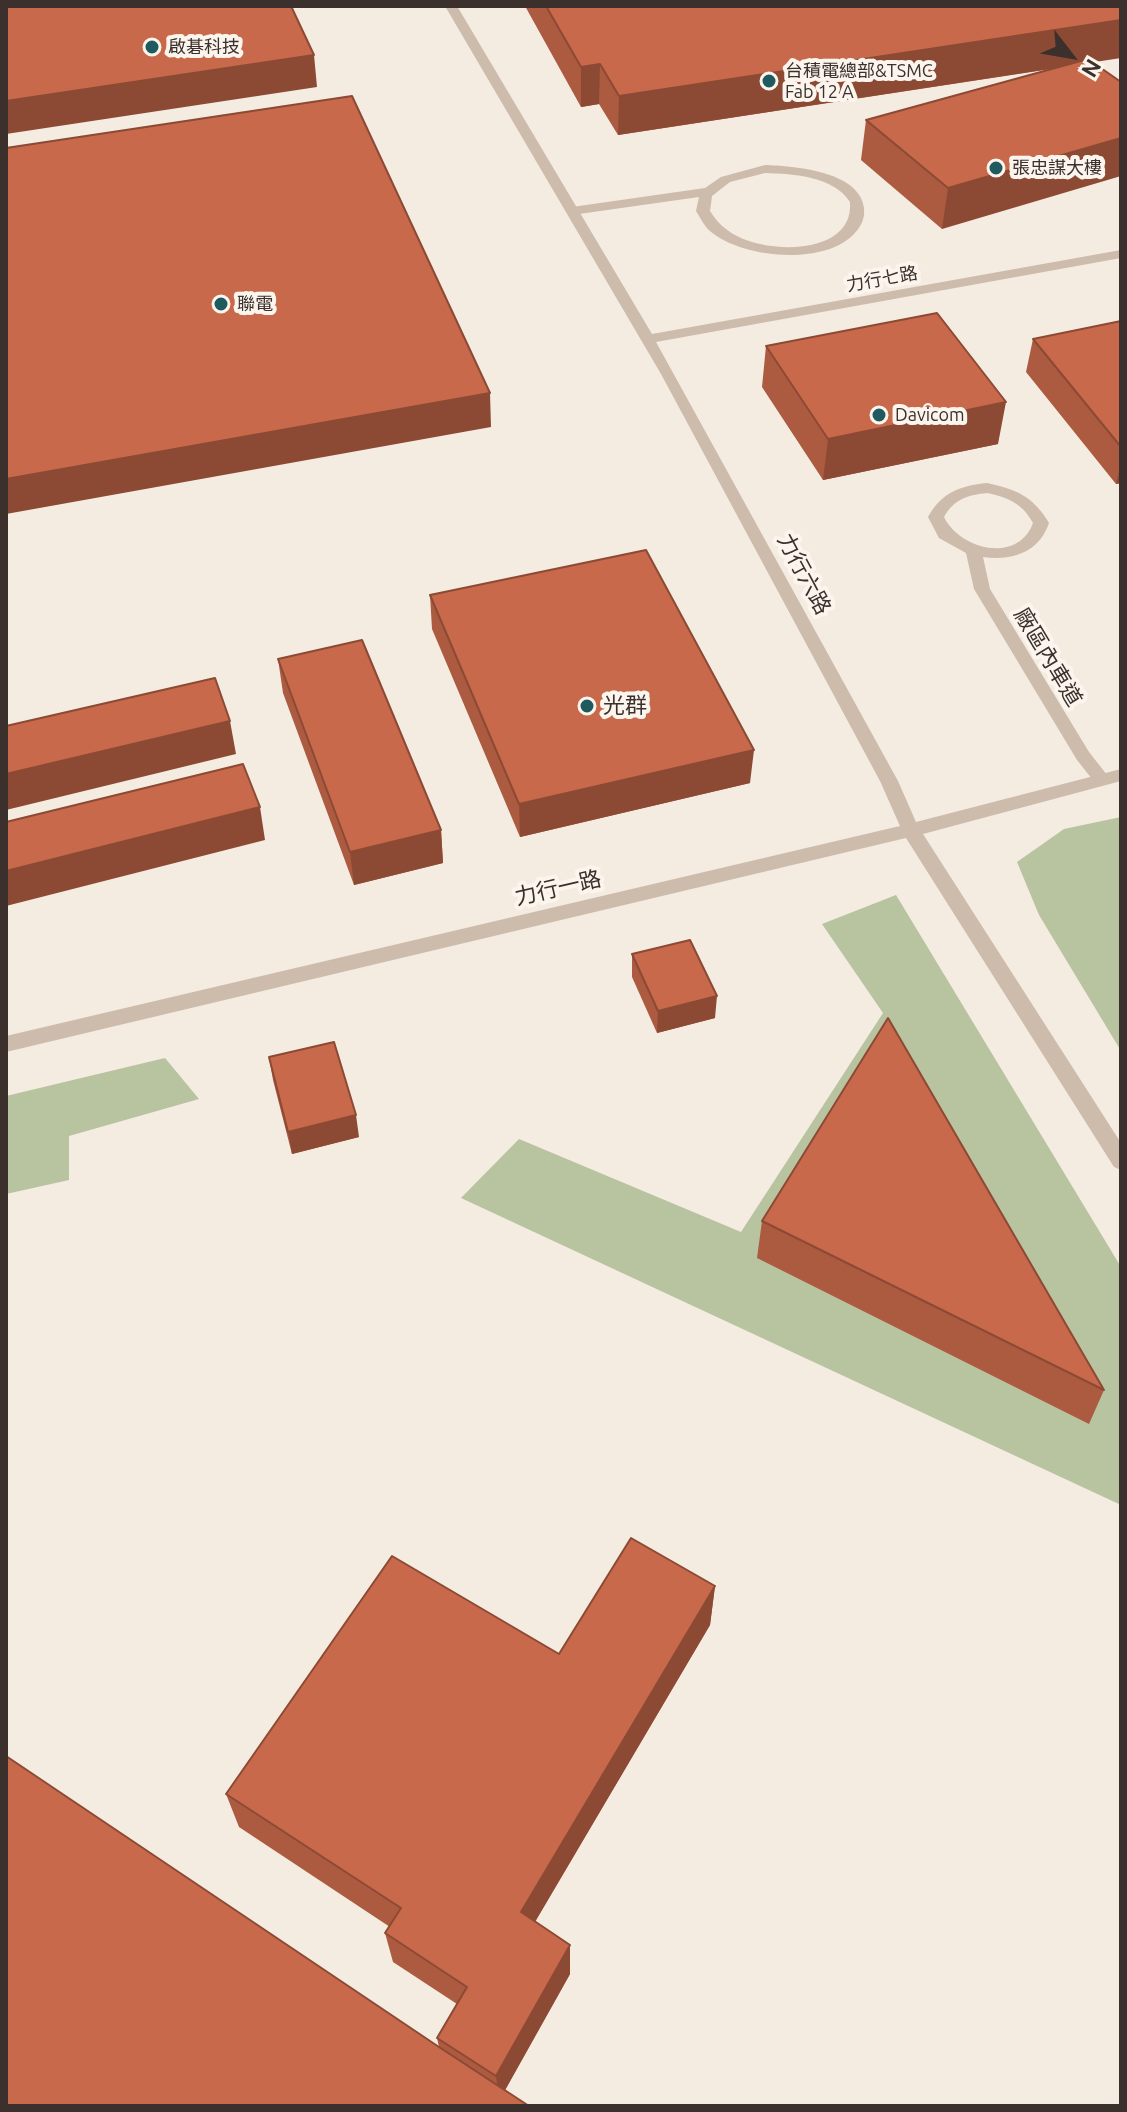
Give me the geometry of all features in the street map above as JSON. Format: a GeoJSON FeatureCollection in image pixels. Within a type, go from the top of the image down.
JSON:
{"type":"FeatureCollection","features":[{"type":"Feature","properties":{"kind":"street","name":"力行六路"},"geometry":{"type":"LineString","coordinates":[[451,6],[648,339],[889,781],[910,829],[1121,1161]]}},
{"type":"Feature","properties":{"kind":"street"},"geometry":{"type":"LineString","coordinates":[[572,211],[707,192],[721,181],[741,173],[792,169],[837,183],[852,195],[859,209],[857,222],[847,234],[829,244],[782,252],[756,249],[716,232],[705,219],[702,205],[707,192]]}},
{"type":"Feature","properties":{"kind":"street","name":"力行七路"},"geometry":{"type":"LineString","coordinates":[[648,339],[1121,254]]}},
{"type":"Feature","properties":{"kind":"street"},"geometry":{"type":"LineString","coordinates":[[987,488],[1014,493],[1033,506],[1041,523],[1035,539],[1017,550],[991,553],[973,549],[964,547],[944,533],[936,517],[943,501],[962,491],[987,488]]}},
{"type":"Feature","properties":{"kind":"street","name":"廠區內車道"},"geometry":{"type":"LineString","coordinates":[[973,549],[982,589],[1083,756],[1102,780]]}},
{"type":"Feature","properties":{"kind":"street","name":"力行一路"},"geometry":{"type":"LineString","coordinates":[[6,1044],[988,812],[1121,775]]}},
{"type":"Feature","properties":{"kind":"green space"},"geometry":{"type":"Polygon","coordinates":[[[1121,817],[1121,1051],[1039,915],[1017,862],[1064,829],[1121,817]]]}},
{"type":"Feature","properties":{"kind":"green space"},"geometry":{"type":"Polygon","coordinates":[[[896,895],[1121,1267],[1121,1505],[461,1198],[519,1139],[741,1232],[883,1013],[822,924],[896,895]]]}},
{"type":"Feature","properties":{"kind":"green space"},"geometry":{"type":"Polygon","coordinates":[[[165,1058],[199,1099],[69,1136],[69,1180],[6,1194],[6,1096],[165,1058]]]}},
{"type":"Feature","properties":{"kind":"building","name":"啟碁科技"},"geometry":{"type":"Polygon","coordinates":[[[6,6],[291,6],[314,55],[6,101],[6,6]]]}},
{"type":"Feature","properties":{"kind":"building"},"geometry":{"type":"Polygon","coordinates":[[[546,6],[1121,6],[1121,20],[619,96],[600,64],[581,67],[546,6]]]}},
{"type":"Feature","properties":{"kind":"building"},"geometry":{"type":"Polygon","coordinates":[[[1088,59],[1121,82],[1121,138],[948,188],[866,120],[1088,59]]]}},
{"type":"Feature","properties":{"kind":"building","name":"聯電"},"geometry":{"type":"Polygon","coordinates":[[[352,96],[490,393],[6,479],[6,148],[352,96]]]}},
{"type":"Feature","properties":{"kind":"building"},"geometry":{"type":"Polygon","coordinates":[[[937,313],[1006,402],[828,439],[766,346],[937,313]]]}},
{"type":"Feature","properties":{"kind":"building"},"geometry":{"type":"Polygon","coordinates":[[[1121,321],[1121,447],[1033,339],[1121,321]]]}},
{"type":"Feature","properties":{"kind":"building","name":"光群"},"geometry":{"type":"Polygon","coordinates":[[[646,550],[754,750],[519,804],[430,595],[646,550]]]}},
{"type":"Feature","properties":{"kind":"building"},"geometry":{"type":"Polygon","coordinates":[[[362,640],[441,830],[350,852],[278,659],[362,640]]]}},
{"type":"Feature","properties":{"kind":"building"},"geometry":{"type":"Polygon","coordinates":[[[215,678],[230,721],[6,774],[6,726],[215,678]]]}},
{"type":"Feature","properties":{"kind":"building"},"geometry":{"type":"Polygon","coordinates":[[[243,764],[260,807],[6,871],[6,822],[243,764]]]}},
{"type":"Feature","properties":{"kind":"building"},"geometry":{"type":"Polygon","coordinates":[[[690,940],[717,996],[658,1011],[632,954],[690,940]]]}},
{"type":"Feature","properties":{"kind":"building"},"geometry":{"type":"Polygon","coordinates":[[[888,1018],[1104,1390],[762,1221],[888,1018]]]}},
{"type":"Feature","properties":{"kind":"building"},"geometry":{"type":"Polygon","coordinates":[[[334,1042],[356,1115],[288,1132],[269,1057],[334,1042]]]}},
{"type":"Feature","properties":{"kind":"building"},"geometry":{"type":"Polygon","coordinates":[[[631,1538],[715,1586],[521,1912],[570,1945],[496,2076],[437,2038],[467,1987],[385,1933],[401,1908],[226,1794],[392,1556],[559,1654],[631,1538]]]}},
{"type":"Feature","properties":{"kind":"building"},"geometry":{"type":"Polygon","coordinates":[[[6,1756],[439,2047],[529,2106],[6,2106],[6,1756]]]}},
{"type":"Feature","properties":{"kind":"place","name":"啟碁科技"},"geometry":{"type":"Point","coordinates":[152,47]}},
{"type":"Feature","properties":{"kind":"place","name":"台積電總部&TSMC Fab 12 A"},"geometry":{"type":"Point","coordinates":[769,81]}},
{"type":"Feature","properties":{"kind":"place","name":"張忠謀大樓"},"geometry":{"type":"Point","coordinates":[996,168]}},
{"type":"Feature","properties":{"kind":"place","name":"聯電"},"geometry":{"type":"Point","coordinates":[221,304]}},
{"type":"Feature","properties":{"kind":"place","name":"Davicom"},"geometry":{"type":"Point","coordinates":[879,415]}},
{"type":"Feature","properties":{"kind":"place","name":"光群"},"geometry":{"type":"Point","coordinates":[587,706]}}]}
